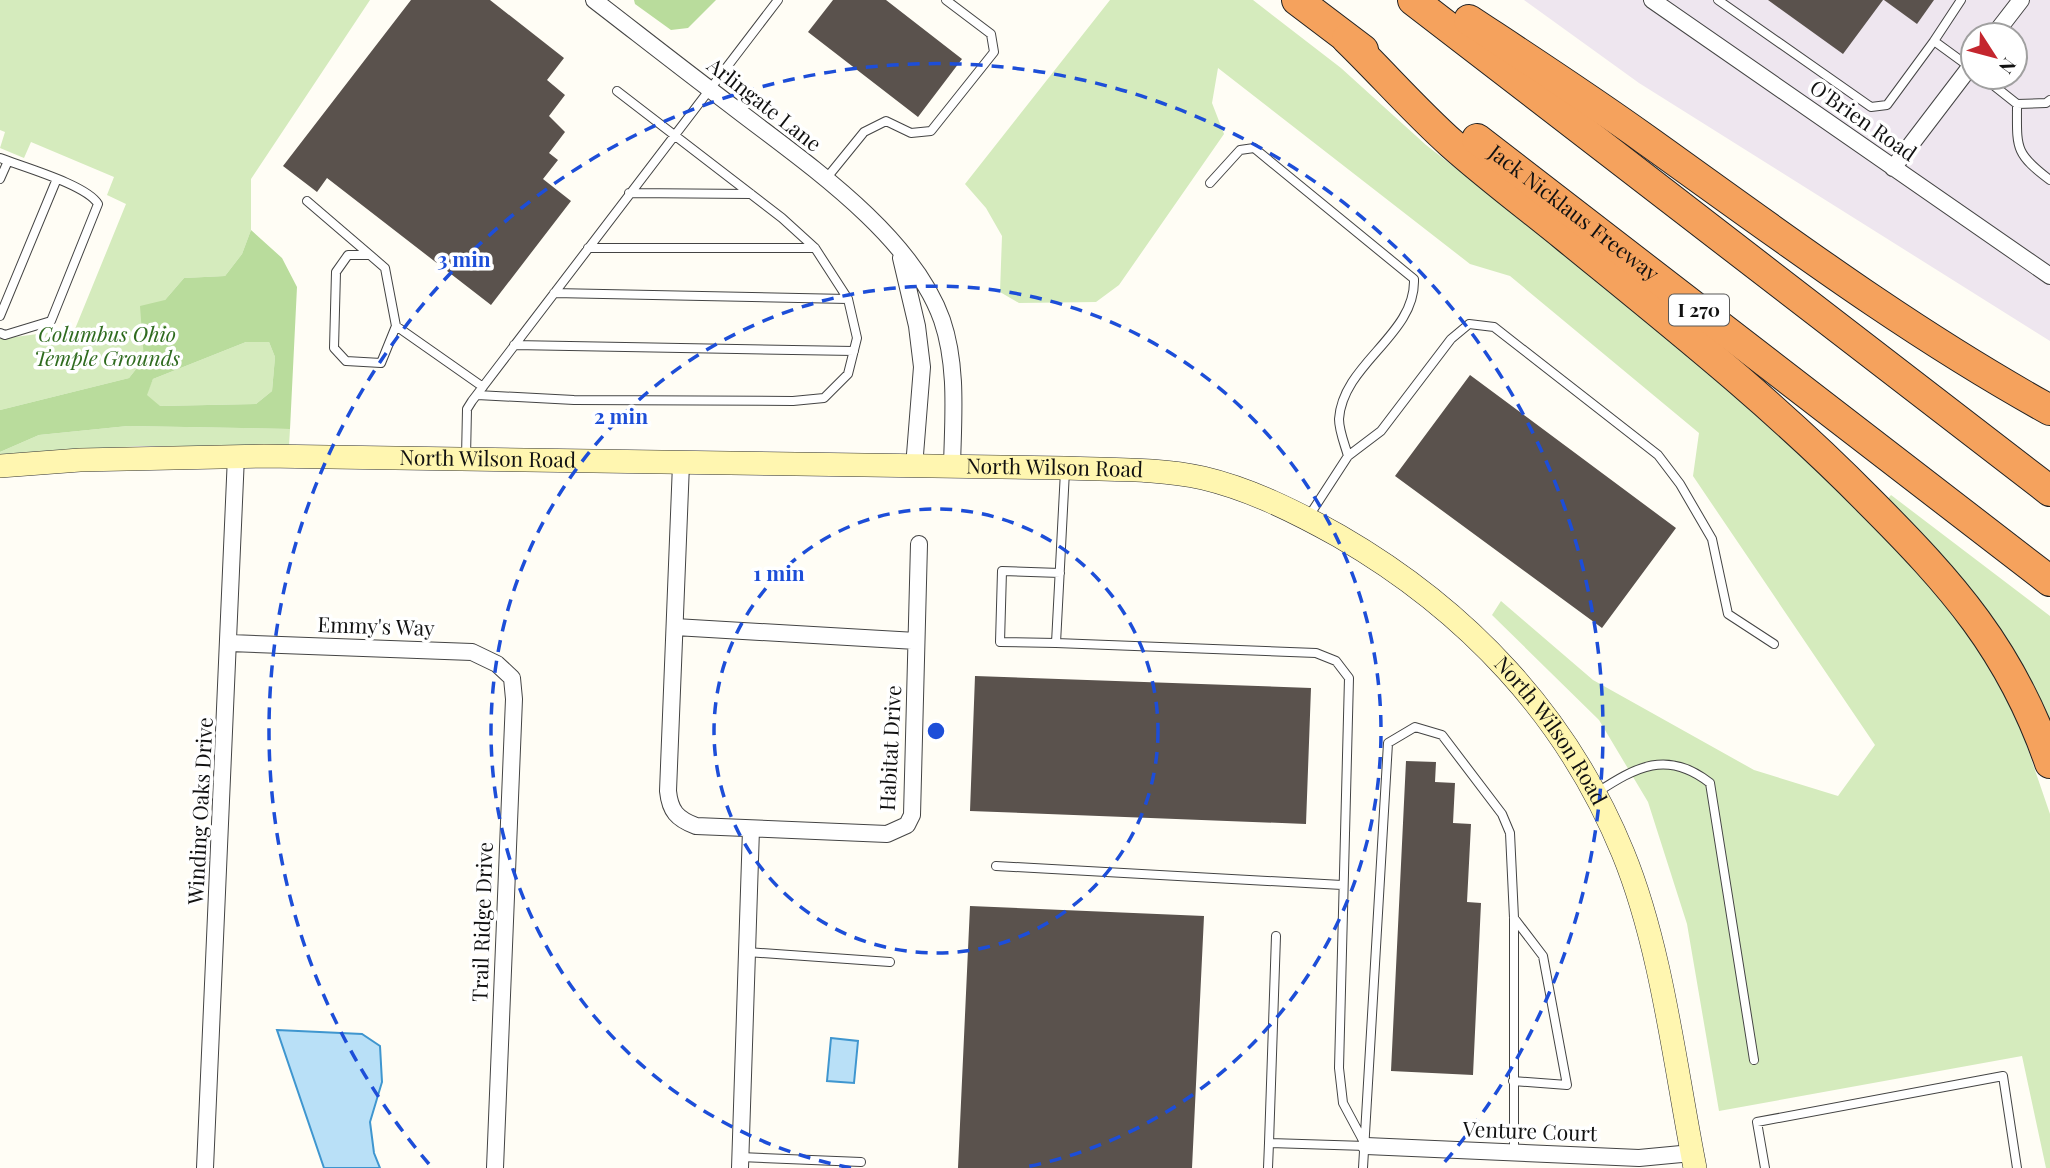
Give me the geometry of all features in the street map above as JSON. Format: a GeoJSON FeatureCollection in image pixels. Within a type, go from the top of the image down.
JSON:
{"type":"FeatureCollection","features":[{"type":"Feature","properties":{"kind":"highway","name":"Jack Nicklaus Freeway"},"geometry":{"type":"LineString","coordinates":[[1297,0],[2050,581]]}},
{"type":"Feature","properties":{"kind":"highway"},"geometry":{"type":"LineString","coordinates":[[1413,0],[2050,491]]}},
{"type":"Feature","properties":{"kind":"highway"},"geometry":{"type":"LineString","coordinates":[[1440,0],[1644,138],[1780,239],[1878,306],[1972,367],[2050,410]]}},
{"type":"Feature","properties":{"kind":"highway"},"geometry":{"type":"LineString","coordinates":[[1347,39],[1451,143],[1728,369],[1828,459],[1920,551],[1983,628],[2012,671],[2035,718],[2050,763]]}},
{"type":"Feature","properties":{"kind":"main road","name":"North Wilson Road"},"geometry":{"type":"LineString","coordinates":[[0,466],[236,456],[1065,468],[1162,472],[1202,478],[1243,490],[1308,518],[1393,570],[1471,631],[1531,694],[1596,793],[1624,855],[1646,923],[1694,1160]]}},
{"type":"Feature","properties":{"kind":"street","name":"O'Brien Road"},"geometry":{"type":"LineString","coordinates":[[1652,0],[2050,276]]}},
{"type":"Feature","properties":{"kind":"street"},"geometry":{"type":"LineString","coordinates":[[2005,21],[2021,0]]}},
{"type":"Feature","properties":{"kind":"street","name":"Arlingate Lane"},"geometry":{"type":"LineString","coordinates":[[597,1],[825,180],[884,232],[900,252],[924,284],[942,319],[953,363],[952,467]]}},
{"type":"Feature","properties":{"kind":"street"},"geometry":{"type":"LineString","coordinates":[[1893,168],[1959,88]]}},
{"type":"Feature","properties":{"kind":"street","name":"Arlingate Lane"},"geometry":{"type":"LineString","coordinates":[[900,252],[922,368],[914,467]]}},
{"type":"Feature","properties":{"kind":"street","name":"Winding Oaks Drive"},"geometry":{"type":"LineString","coordinates":[[205,1168],[230,643],[236,456]]}},
{"type":"Feature","properties":{"kind":"street","name":"Habitat Drive"},"geometry":{"type":"LineString","coordinates":[[681,464],[670,808],[680,821],[696,826],[887,834],[907,825],[912,815],[919,544]]}},
{"type":"Feature","properties":{"kind":"street"},"geometry":{"type":"LineString","coordinates":[[675,627],[916,641]]}},
{"type":"Feature","properties":{"kind":"street","name":"Emmy's Way"},"geometry":{"type":"LineString","coordinates":[[230,643],[472,652],[497,664],[512,678]]}},
{"type":"Feature","properties":{"kind":"street","name":"Trail Ridge Drive"},"geometry":{"type":"LineString","coordinates":[[495,1168],[514,699],[512,678]]}},
{"type":"Feature","properties":{"kind":"street"},"geometry":{"type":"LineString","coordinates":[[740,1162],[751,828]]}},
{"type":"Feature","properties":{"kind":"street","name":"Venture Court"},"geometry":{"type":"LineString","coordinates":[[1366,1146],[1694,1160]]}},
{"type":"Feature","properties":{"kind":"lane"},"geometry":{"type":"LineString","coordinates":[[466,460],[467,409],[778,0]]}},
{"type":"Feature","properties":{"kind":"lane"},"geometry":{"type":"LineString","coordinates":[[825,180],[864,132],[886,121],[911,133],[930,131],[994,52],[991,34],[946,0]]}},
{"type":"Feature","properties":{"kind":"lane"},"geometry":{"type":"LineString","coordinates":[[1717,0],[1871,107],[1887,105],[1961,0]]}},
{"type":"Feature","properties":{"kind":"lane"},"geometry":{"type":"LineString","coordinates":[[1934,40],[1959,58]]}},
{"type":"Feature","properties":{"kind":"lane"},"geometry":{"type":"LineString","coordinates":[[2001,91],[2017,104],[2048,103]]}},
{"type":"Feature","properties":{"kind":"lane"},"geometry":{"type":"LineString","coordinates":[[477,395],[574,400],[793,401],[824,398],[848,374],[857,338],[848,299],[815,248],[751,194],[617,92]]}},
{"type":"Feature","properties":{"kind":"lane"},"geometry":{"type":"LineString","coordinates":[[2017,104],[2017,145],[2026,163],[2050,180]]}},
{"type":"Feature","properties":{"kind":"lane"},"geometry":{"type":"LineString","coordinates":[[1210,183],[1240,150],[1254,148],[1414,279],[1410,309],[1353,382],[1341,406],[1339,423],[1348,456]]}},
{"type":"Feature","properties":{"kind":"lane"},"geometry":{"type":"LineString","coordinates":[[0,179],[4,159],[93,197],[98,204],[51,321],[5,335],[0,333]]}},
{"type":"Feature","properties":{"kind":"lane"},"geometry":{"type":"LineString","coordinates":[[0,316],[57,181]]}},
{"type":"Feature","properties":{"kind":"lane"},"geometry":{"type":"LineString","coordinates":[[629,193],[751,194]]}},
{"type":"Feature","properties":{"kind":"lane"},"geometry":{"type":"LineString","coordinates":[[306,201],[386,268],[397,326],[381,363],[346,361],[334,348],[336,272],[348,255],[370,255]]}},
{"type":"Feature","properties":{"kind":"lane"},"geometry":{"type":"LineString","coordinates":[[588,248],[815,248]]}},
{"type":"Feature","properties":{"kind":"lane"},"geometry":{"type":"LineString","coordinates":[[554,293],[848,299]]}},
{"type":"Feature","properties":{"kind":"lane"},"geometry":{"type":"LineString","coordinates":[[1308,518],[1348,456],[1381,431],[1451,339],[1469,324],[1494,327],[1658,455],[1680,484],[1712,539],[1728,614],[1774,645]]}},
{"type":"Feature","properties":{"kind":"lane"},"geometry":{"type":"LineString","coordinates":[[397,326],[483,387]]}},
{"type":"Feature","properties":{"kind":"lane"},"geometry":{"type":"LineString","coordinates":[[514,345],[854,351]]}},
{"type":"Feature","properties":{"kind":"lane"},"geometry":{"type":"LineString","coordinates":[[1056,643],[1065,468]]}},
{"type":"Feature","properties":{"kind":"lane"},"geometry":{"type":"LineString","coordinates":[[1060,573],[1002,571],[1000,642],[1316,653],[1336,661],[1349,678],[1339,1068],[1343,1103],[1366,1146]]}},
{"type":"Feature","properties":{"kind":"lane"},"geometry":{"type":"LineString","coordinates":[[1363,1168],[1388,743],[1415,727],[1442,735],[1502,814],[1510,833],[1514,918],[1514,1152]]}},
{"type":"Feature","properties":{"kind":"lane"},"geometry":{"type":"LineString","coordinates":[[1596,793],[1650,764],[1675,765],[1694,770],[1710,783],[1755,1060]]}},
{"type":"Feature","properties":{"kind":"lane"},"geometry":{"type":"LineString","coordinates":[[996,866],[1342,885]]}},
{"type":"Feature","properties":{"kind":"lane"},"geometry":{"type":"LineString","coordinates":[[1513,1081],[1567,1085],[1543,956],[1514,918]]}},
{"type":"Feature","properties":{"kind":"lane"},"geometry":{"type":"LineString","coordinates":[[1268,1168],[1276,936]]}},
{"type":"Feature","properties":{"kind":"lane"},"geometry":{"type":"LineString","coordinates":[[747,952],[890,962]]}},
{"type":"Feature","properties":{"kind":"lane"},"geometry":{"type":"LineString","coordinates":[[1765,1168],[1757,1122],[2003,1076],[2017,1168]]}},
{"type":"Feature","properties":{"kind":"lane"},"geometry":{"type":"LineString","coordinates":[[1269,1143],[1366,1146]]}},
{"type":"Feature","properties":{"kind":"lane"},"geometry":{"type":"LineString","coordinates":[[740,1162],[861,1163]]}},
{"type":"Feature","properties":{"kind":"shaded area"},"geometry":{"type":"Polygon","coordinates":[[[1524,0],[2050,0],[2050,341],[1639,83],[1524,0]]]}},
{"type":"Feature","properties":{"kind":"green space","name":"Columbus Ohio Temple Grounds"},"geometry":{"type":"Polygon","coordinates":[[[0,0],[370,0],[251,179],[251,230],[242,254],[225,276],[184,278],[165,300],[144,359],[129,378],[0,410],[0,339],[75,329],[126,204],[107,195],[114,177],[31,142],[24,158],[0,148],[5,132],[0,130],[0,0]]]}},
{"type":"Feature","properties":{"kind":"green space"},"geometry":{"type":"Polygon","coordinates":[[[634,0],[716,0],[688,28],[671,30],[635,4],[634,0]]]}},
{"type":"Feature","properties":{"kind":"green space"},"geometry":{"type":"Polygon","coordinates":[[[1110,0],[1253,0],[1341,68],[1426,145],[1625,300],[1763,418],[1894,544],[1981,646],[2013,706],[2050,814],[2050,1168],[2046,1168],[2022,1056],[1719,1111],[1687,924],[1648,802],[1599,720],[1492,615],[1501,601],[1593,680],[1754,770],[1838,796],[1875,745],[1693,476],[1699,433],[1510,276],[1470,264],[1218,68],[1212,103],[1224,134],[1119,285],[1096,302],[1019,303],[1000,292],[1002,236],[986,208],[965,184],[1110,0]]]}},
{"type":"Feature","properties":{"kind":"green space"},"geometry":{"type":"Polygon","coordinates":[[[251,230],[282,258],[297,287],[290,429],[128,426],[39,435],[0,452],[0,410],[129,378],[144,359],[140,306],[165,300],[184,278],[225,276],[242,254],[251,230]],[[246,342],[153,379],[147,395],[160,406],[256,404],[272,391],[275,357],[269,342],[246,342]]]}},
{"type":"Feature","properties":{"kind":"green space"},"geometry":{"type":"Polygon","coordinates":[[[246,342],[269,342],[275,357],[272,391],[256,404],[159,406],[146,395],[153,379],[246,342]]]}},
{"type":"Feature","properties":{"kind":"green space"},"geometry":{"type":"Polygon","coordinates":[[[128,426],[290,429],[289,446],[139,446],[0,456],[0,452],[39,435],[128,426]]]}},
{"type":"Feature","properties":{"kind":"green space"},"geometry":{"type":"Polygon","coordinates":[[[1891,495],[2050,616],[2050,723],[1886,501],[1891,495]]]}},
{"type":"Feature","properties":{"kind":"water"},"geometry":{"type":"Polygon","coordinates":[[[277,1030],[362,1034],[380,1046],[382,1082],[370,1122],[374,1153],[380,1168],[324,1168],[277,1030]]]}},
{"type":"Feature","properties":{"kind":"water"},"geometry":{"type":"Polygon","coordinates":[[[831,1038],[858,1041],[854,1083],[827,1081],[831,1038]]]}},
{"type":"Feature","properties":{"kind":"building"},"geometry":{"type":"Polygon","coordinates":[[[411,0],[490,0],[564,58],[547,80],[565,95],[549,116],[565,132],[549,153],[558,160],[543,179],[571,201],[491,305],[327,178],[317,192],[283,166],[411,0]]]}},
{"type":"Feature","properties":{"kind":"building"},"geometry":{"type":"Polygon","coordinates":[[[833,0],[886,0],[962,59],[918,117],[808,32],[833,0]]]}},
{"type":"Feature","properties":{"kind":"building"},"geometry":{"type":"Polygon","coordinates":[[[1768,0],[1883,0],[1843,54],[1768,0]]]}},
{"type":"Feature","properties":{"kind":"building"},"geometry":{"type":"Polygon","coordinates":[[[1884,0],[1934,0],[1917,24],[1884,0]]]}},
{"type":"Feature","properties":{"kind":"building"},"geometry":{"type":"Polygon","coordinates":[[[1470,375],[1676,528],[1602,628],[1395,476],[1470,375]]]}},
{"type":"Feature","properties":{"kind":"building"},"geometry":{"type":"Polygon","coordinates":[[[975,676],[1311,688],[1306,824],[970,811],[975,676]]]}},
{"type":"Feature","properties":{"kind":"building"},"geometry":{"type":"Polygon","coordinates":[[[1406,761],[1436,762],[1435,782],[1455,783],[1453,823],[1471,824],[1467,902],[1481,903],[1473,1075],[1391,1071],[1406,761]]]}},
{"type":"Feature","properties":{"kind":"building"},"geometry":{"type":"Polygon","coordinates":[[[970,906],[1204,916],[1192,1168],[958,1168],[970,906]]]}}]}
